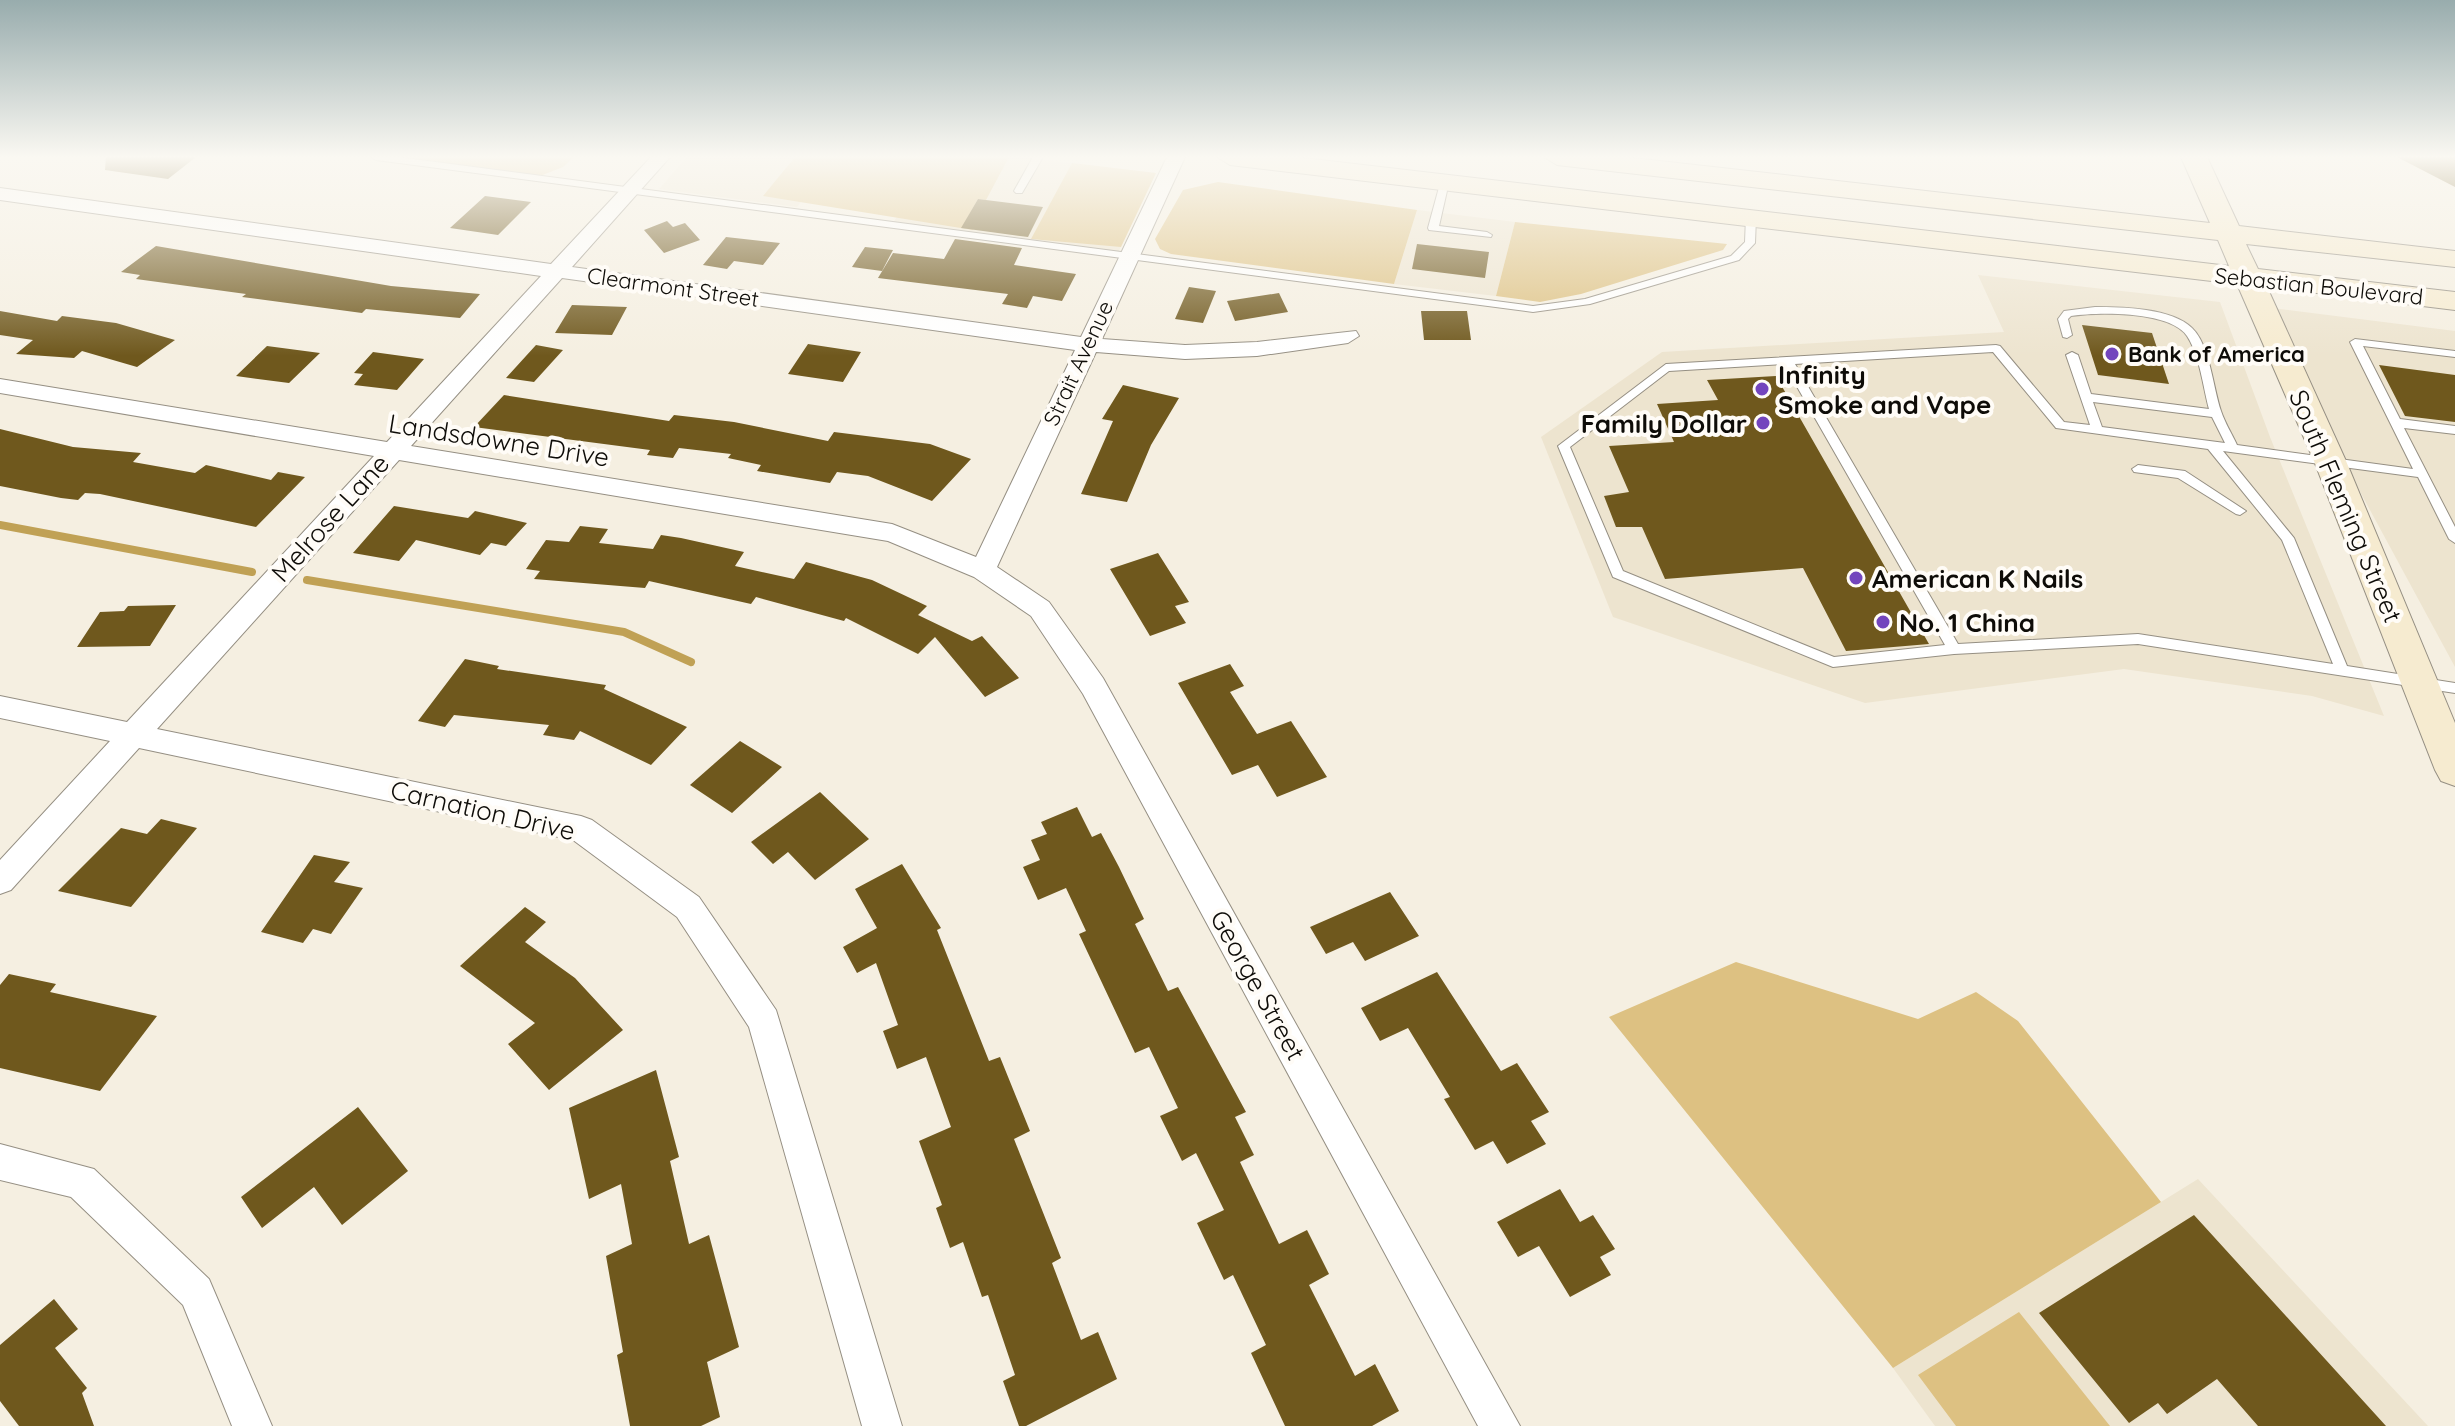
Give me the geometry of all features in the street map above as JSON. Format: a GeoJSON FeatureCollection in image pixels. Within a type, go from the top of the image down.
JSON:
{"type":"FeatureCollection","features":[{"type":"Feature","properties":{"kind":"main road","name":"Sebastian Boulevard"},"geometry":{"type":"LineString","coordinates":[[1804,224],[2455,301]]}},
{"type":"Feature","properties":{"kind":"main road","name":"Sebastian Boulevard"},"geometry":{"type":"LineString","coordinates":[[2144,224],[2455,259]]}},
{"type":"Feature","properties":{"kind":"main road","name":"South Fleming Street"},"geometry":{"type":"LineString","coordinates":[[2223,224],[2330,461],[2455,770]]}},
{"type":"Feature","properties":{"kind":"street","name":"Clearmont Street"},"geometry":{"type":"LineString","coordinates":[[213,224],[1086,345],[1185,352],[1257,349],[1348,336]]}},
{"type":"Feature","properties":{"kind":"street","name":"Melrose Lane"},"geometry":{"type":"LineString","coordinates":[[0,881],[600,224]]}},
{"type":"Feature","properties":{"kind":"street","name":"Strait Avenue"},"geometry":{"type":"LineString","coordinates":[[983,570],[1144,224]]}},
{"type":"Feature","properties":{"kind":"street","name":"Landsdowne Drive"},"geometry":{"type":"LineString","coordinates":[[0,386],[892,533],[983,570]]}},
{"type":"Feature","properties":{"kind":"street","name":"George Street"},"geometry":{"type":"LineString","coordinates":[[983,570],[1040,609],[1093,686],[1500,1426]]}},
{"type":"Feature","properties":{"kind":"street","name":"Carnation Drive"},"geometry":{"type":"LineString","coordinates":[[0,707],[581,829],[688,907],[764,1021],[882,1426]]}},
{"type":"Feature","properties":{"kind":"street"},"geometry":{"type":"LineString","coordinates":[[0,1162],[81,1182],[196,1292],[252,1426]]}},
{"type":"Feature","properties":{"kind":"lane"},"geometry":{"type":"LineString","coordinates":[[876,224],[1533,309],[1555,308],[1735,258],[1750,243],[1751,224]]}},
{"type":"Feature","properties":{"kind":"lane"},"geometry":{"type":"LineString","coordinates":[[1434,224],[1433,228],[1487,235]]}},
{"type":"Feature","properties":{"kind":"lane"},"geometry":{"type":"LineString","coordinates":[[2067,335],[2063,319],[2068,313],[2090,308],[2177,323],[2191,333],[2216,414],[2233,448]]}},
{"type":"Feature","properties":{"kind":"lane"},"geometry":{"type":"LineString","coordinates":[[2455,354],[2355,342],[2422,474],[2451,523],[2455,539]]}},
{"type":"Feature","properties":{"kind":"lane"},"geometry":{"type":"LineString","coordinates":[[2422,474],[2060,425],[1996,348],[1666,368],[1564,446],[1618,574],[1833,662],[1954,649],[2138,639],[2455,688]]}},
{"type":"Feature","properties":{"kind":"lane"},"geometry":{"type":"LineString","coordinates":[[2072,355],[2097,430]]}},
{"type":"Feature","properties":{"kind":"lane"},"geometry":{"type":"LineString","coordinates":[[1787,360],[1954,649]]}},
{"type":"Feature","properties":{"kind":"lane"},"geometry":{"type":"LineString","coordinates":[[2086,397],[2216,414]]}},
{"type":"Feature","properties":{"kind":"lane"},"geometry":{"type":"LineString","coordinates":[[2398,423],[2455,430]]}},
{"type":"Feature","properties":{"kind":"lane"},"geometry":{"type":"LineString","coordinates":[[2212,446],[2288,538],[2342,670]]}},
{"type":"Feature","properties":{"kind":"lane"},"geometry":{"type":"LineString","coordinates":[[2138,469],[2181,474],[2240,511]]}},
{"type":"Feature","properties":{"kind":"shaded area"},"geometry":{"type":"Polygon","coordinates":[[[893,224],[1132,224],[1117,255],[893,224]]]}},
{"type":"Feature","properties":{"kind":"shaded area"},"geometry":{"type":"Polygon","coordinates":[[[933,224],[976,224],[973,230],[933,224]]]}},
{"type":"Feature","properties":{"kind":"shaded area"},"geometry":{"type":"Polygon","coordinates":[[[1039,224],[1132,224],[1121,247],[1031,239],[1039,224]]]}},
{"type":"Feature","properties":{"kind":"shaded area"},"geometry":{"type":"Polygon","coordinates":[[[1164,224],[1413,224],[1394,284],[1171,254],[1160,249],[1155,239],[1164,224]]]}},
{"type":"Feature","properties":{"kind":"shaded area"},"geometry":{"type":"Polygon","coordinates":[[[1413,224],[1515,224],[1496,296],[1394,284],[1413,224]]]}},
{"type":"Feature","properties":{"kind":"shaded area"},"geometry":{"type":"Polygon","coordinates":[[[1515,224],[1727,244],[1723,250],[1581,294],[1540,302],[1496,296],[1515,224]]]}},
{"type":"Feature","properties":{"kind":"shaded area"},"geometry":{"type":"Polygon","coordinates":[[[1978,275],[2220,302],[2270,437],[2384,716],[2312,696],[2124,669],[1865,703],[1613,617],[1541,437],[1662,352],[2004,332],[1978,275]]]}},
{"type":"Feature","properties":{"kind":"shaded area"},"geometry":{"type":"Polygon","coordinates":[[[2272,308],[2455,331],[2455,667],[2344,462],[2272,308]]]}},
{"type":"Feature","properties":{"kind":"shaded area"},"geometry":{"type":"Polygon","coordinates":[[[1736,962],[1918,1019],[1976,992],[2018,1021],[2161,1202],[1893,1368],[1609,1017],[1736,962]]]}},
{"type":"Feature","properties":{"kind":"shaded area"},"geometry":{"type":"Polygon","coordinates":[[[2198,1179],[2428,1426],[1935,1426],[1893,1368],[2198,1179]]]}},
{"type":"Feature","properties":{"kind":"shaded area"},"geometry":{"type":"Polygon","coordinates":[[[2019,1312],[2110,1426],[1956,1426],[1918,1375],[2019,1312]]]}},
{"type":"Feature","properties":{"kind":"building"},"geometry":{"type":"Polygon","coordinates":[[[455,224],[509,224],[498,235],[450,228],[455,224]]]}},
{"type":"Feature","properties":{"kind":"building"},"geometry":{"type":"Polygon","coordinates":[[[660,224],[670,224],[673,227],[685,224],[700,240],[664,253],[644,230],[660,224]]]}},
{"type":"Feature","properties":{"kind":"building"},"geometry":{"type":"Polygon","coordinates":[[[964,224],[1035,224],[1028,237],[961,228],[964,224]]]}},
{"type":"Feature","properties":{"kind":"building"},"geometry":{"type":"Polygon","coordinates":[[[726,237],[780,243],[763,265],[734,261],[727,269],[703,265],[726,237]]]}},
{"type":"Feature","properties":{"kind":"building"},"geometry":{"type":"Polygon","coordinates":[[[955,239],[1022,248],[1014,265],[1076,274],[1062,301],[1033,296],[1027,308],[1002,304],[1008,294],[878,278],[893,253],[944,259],[955,239]]]}},
{"type":"Feature","properties":{"kind":"building"},"geometry":{"type":"Polygon","coordinates":[[[1417,244],[1489,252],[1485,278],[1412,269],[1417,244]]]}},
{"type":"Feature","properties":{"kind":"building"},"geometry":{"type":"Polygon","coordinates":[[[156,246],[391,286],[480,294],[460,318],[366,309],[362,313],[136,279],[140,275],[121,272],[156,246]]]}},
{"type":"Feature","properties":{"kind":"building"},"geometry":{"type":"Polygon","coordinates":[[[865,247],[893,250],[882,271],[852,267],[865,247]]]}},
{"type":"Feature","properties":{"kind":"building"},"geometry":{"type":"Polygon","coordinates":[[[1189,287],[1216,291],[1203,323],[1175,319],[1189,287]]]}},
{"type":"Feature","properties":{"kind":"building"},"geometry":{"type":"Polygon","coordinates":[[[1279,293],[1288,312],[1235,321],[1227,301],[1279,293]]]}},
{"type":"Feature","properties":{"kind":"building"},"geometry":{"type":"Polygon","coordinates":[[[572,305],[627,307],[612,335],[555,333],[572,305]]]}},
{"type":"Feature","properties":{"kind":"building"},"geometry":{"type":"Polygon","coordinates":[[[0,311],[57,321],[62,316],[116,323],[175,340],[137,367],[82,351],[74,358],[16,354],[33,340],[0,335],[0,311]]]}},
{"type":"Feature","properties":{"kind":"building"},"geometry":{"type":"Polygon","coordinates":[[[1421,311],[1467,311],[1471,340],[1424,340],[1421,311]]]}},
{"type":"Feature","properties":{"kind":"building","name":"Bank of America"},"geometry":{"type":"Polygon","coordinates":[[[2082,325],[2152,333],[2169,384],[2098,375],[2082,325]]]}},
{"type":"Feature","properties":{"kind":"building"},"geometry":{"type":"Polygon","coordinates":[[[808,344],[861,352],[843,382],[788,374],[808,344]]]}},
{"type":"Feature","properties":{"kind":"building"},"geometry":{"type":"Polygon","coordinates":[[[536,345],[563,350],[534,382],[506,378],[536,345]]]}},
{"type":"Feature","properties":{"kind":"building"},"geometry":{"type":"Polygon","coordinates":[[[267,346],[320,353],[289,383],[236,376],[267,346]]]}},
{"type":"Feature","properties":{"kind":"building"},"geometry":{"type":"Polygon","coordinates":[[[373,352],[424,359],[397,390],[354,385],[363,374],[354,373],[373,352]]]}},
{"type":"Feature","properties":{"kind":"building"},"geometry":{"type":"Polygon","coordinates":[[[2379,365],[2455,375],[2455,422],[2405,416],[2379,365]]]}},
{"type":"Feature","properties":{"kind":"building"},"geometry":{"type":"Polygon","coordinates":[[[1776,376],[1929,644],[1846,651],[1803,568],[1665,579],[1642,527],[1616,527],[1604,496],[1629,492],[1609,446],[1674,442],[1657,404],[1718,400],[1707,380],[1776,376]]]}},
{"type":"Feature","properties":{"kind":"building"},"geometry":{"type":"Polygon","coordinates":[[[1123,385],[1179,398],[1151,445],[1127,502],[1081,494],[1113,421],[1102,419],[1123,385]]]}},
{"type":"Feature","properties":{"kind":"building"},"geometry":{"type":"Polygon","coordinates":[[[504,395],[669,421],[674,415],[734,422],[828,441],[834,432],[930,444],[971,459],[932,501],[868,476],[837,472],[830,483],[757,471],[761,465],[728,458],[731,454],[679,448],[673,458],[647,455],[650,450],[474,427],[504,395]]]}},
{"type":"Feature","properties":{"kind":"building"},"geometry":{"type":"Polygon","coordinates":[[[0,429],[73,447],[141,453],[133,462],[195,473],[206,465],[271,480],[278,472],[305,477],[256,527],[100,494],[85,493],[78,500],[61,498],[0,486],[0,429]]]}},
{"type":"Feature","properties":{"kind":"building"},"geometry":{"type":"Polygon","coordinates":[[[394,506],[468,518],[475,511],[527,523],[506,546],[491,543],[480,555],[416,540],[399,561],[353,553],[394,506]]]}},
{"type":"Feature","properties":{"kind":"building"},"geometry":{"type":"Polygon","coordinates":[[[580,526],[608,529],[599,543],[653,549],[661,535],[744,552],[735,566],[794,579],[806,562],[872,580],[927,606],[918,615],[972,641],[982,636],[1019,678],[985,697],[935,637],[918,654],[846,618],[844,621],[756,597],[751,604],[649,581],[645,588],[534,579],[540,571],[526,569],[546,540],[569,542],[580,526]]]}},
{"type":"Feature","properties":{"kind":"building"},"geometry":{"type":"Polygon","coordinates":[[[1158,553],[1189,602],[1175,606],[1186,623],[1150,636],[1110,569],[1158,553]]]}},
{"type":"Feature","properties":{"kind":"building"},"geometry":{"type":"Polygon","coordinates":[[[176,605],[150,646],[77,647],[100,612],[124,611],[128,606],[176,605]]]}},
{"type":"Feature","properties":{"kind":"building"},"geometry":{"type":"Polygon","coordinates":[[[465,659],[499,666],[497,669],[606,685],[604,689],[687,727],[651,765],[580,731],[574,740],[543,735],[549,725],[454,715],[445,727],[418,721],[465,659]]]}},
{"type":"Feature","properties":{"kind":"building"},"geometry":{"type":"Polygon","coordinates":[[[1230,664],[1244,686],[1230,692],[1257,734],[1291,721],[1327,777],[1277,797],[1258,765],[1232,775],[1178,683],[1230,664]]]}},
{"type":"Feature","properties":{"kind":"building"},"geometry":{"type":"Polygon","coordinates":[[[740,741],[782,767],[732,813],[690,785],[740,741]]]}},
{"type":"Feature","properties":{"kind":"building"},"geometry":{"type":"Polygon","coordinates":[[[820,792],[869,839],[815,880],[788,852],[773,864],[751,842],[820,792]]]}},
{"type":"Feature","properties":{"kind":"building"},"geometry":{"type":"Polygon","coordinates":[[[1077,807],[1092,837],[1101,833],[1119,867],[1144,919],[1135,924],[1168,991],[1178,987],[1246,1112],[1235,1117],[1254,1155],[1240,1162],[1279,1244],[1307,1230],[1329,1274],[1309,1285],[1355,1376],[1375,1364],[1399,1411],[1372,1426],[1285,1426],[1251,1353],[1266,1345],[1233,1275],[1224,1280],[1197,1223],[1224,1210],[1196,1153],[1182,1161],[1160,1116],[1178,1108],[1149,1047],[1135,1053],[1079,934],[1086,931],[1066,888],[1038,900],[1023,867],[1040,860],[1031,840],[1047,834],[1041,822],[1077,807]]]}},
{"type":"Feature","properties":{"kind":"building"},"geometry":{"type":"Polygon","coordinates":[[[161,819],[197,828],[131,907],[58,891],[121,828],[147,834],[161,819]]]}},
{"type":"Feature","properties":{"kind":"building"},"geometry":{"type":"Polygon","coordinates":[[[314,855],[350,862],[334,882],[363,888],[331,934],[313,929],[303,943],[261,932],[314,855]]]}},
{"type":"Feature","properties":{"kind":"building"},"geometry":{"type":"Polygon","coordinates":[[[902,864],[941,928],[937,930],[989,1061],[1000,1057],[1030,1131],[1014,1139],[1061,1258],[1052,1263],[1081,1340],[1098,1332],[1117,1379],[1026,1426],[1019,1426],[1003,1381],[1015,1375],[988,1295],[982,1297],[963,1242],[950,1248],[936,1208],[942,1205],[919,1141],[951,1127],[926,1057],[897,1069],[883,1031],[898,1025],[876,963],[857,973],[843,947],[877,928],[855,889],[902,864]]]}},
{"type":"Feature","properties":{"kind":"building"},"geometry":{"type":"Polygon","coordinates":[[[1390,892],[1419,936],[1365,961],[1353,942],[1326,954],[1310,927],[1390,892]]]}},
{"type":"Feature","properties":{"kind":"building"},"geometry":{"type":"Polygon","coordinates":[[[525,907],[546,922],[525,942],[575,978],[623,1030],[549,1090],[508,1044],[535,1023],[460,966],[525,907]]]}},
{"type":"Feature","properties":{"kind":"building"},"geometry":{"type":"Polygon","coordinates":[[[1437,972],[1501,1071],[1517,1063],[1549,1112],[1531,1121],[1546,1144],[1507,1164],[1493,1141],[1475,1150],[1444,1099],[1450,1097],[1408,1028],[1380,1041],[1361,1008],[1437,972]]]}},
{"type":"Feature","properties":{"kind":"building"},"geometry":{"type":"Polygon","coordinates":[[[9,974],[56,984],[50,992],[157,1016],[100,1091],[0,1068],[0,985],[9,974]]]}},
{"type":"Feature","properties":{"kind":"building"},"geometry":{"type":"Polygon","coordinates":[[[656,1070],[679,1157],[670,1161],[689,1244],[709,1235],[739,1347],[707,1362],[720,1417],[701,1426],[630,1426],[617,1355],[623,1352],[606,1256],[632,1244],[621,1184],[589,1199],[569,1108],[656,1070]]]}},
{"type":"Feature","properties":{"kind":"building"},"geometry":{"type":"Polygon","coordinates":[[[358,1107],[408,1171],[342,1225],[314,1187],[262,1228],[241,1197],[358,1107]]]}},
{"type":"Feature","properties":{"kind":"building"},"geometry":{"type":"Polygon","coordinates":[[[1560,1189],[1580,1222],[1593,1215],[1615,1249],[1600,1257],[1611,1275],[1570,1297],[1539,1246],[1518,1257],[1497,1222],[1560,1189]]]}},
{"type":"Feature","properties":{"kind":"building"},"geometry":{"type":"Polygon","coordinates":[[[2194,1215],[2386,1426],[2258,1426],[2217,1379],[2167,1414],[2158,1403],[2129,1423],[2039,1313],[2194,1215]]]}},
{"type":"Feature","properties":{"kind":"building"},"geometry":{"type":"Polygon","coordinates":[[[54,1299],[78,1329],[55,1348],[87,1388],[82,1393],[94,1426],[19,1426],[0,1401],[0,1345],[54,1299]]]}},
{"type":"Feature","properties":{"kind":"waterway"},"geometry":{"type":"LineString","coordinates":[[0,525],[252,572]]}},
{"type":"Feature","properties":{"kind":"waterway"},"geometry":{"type":"LineString","coordinates":[[307,580],[624,632],[691,662]]}},
{"type":"Feature","properties":{"kind":"place","name":"Bank of America"},"geometry":{"type":"Point","coordinates":[2112,354]}},
{"type":"Feature","properties":{"kind":"place","name":"Infinity Smoke and Vape"},"geometry":{"type":"Point","coordinates":[1762,389]}},
{"type":"Feature","properties":{"kind":"place","name":"Family Dollar"},"geometry":{"type":"Point","coordinates":[1763,423]}},
{"type":"Feature","properties":{"kind":"place","name":"American K Nails"},"geometry":{"type":"Point","coordinates":[1856,578]}},
{"type":"Feature","properties":{"kind":"place","name":"No. 1 China"},"geometry":{"type":"Point","coordinates":[1883,622]}}]}
